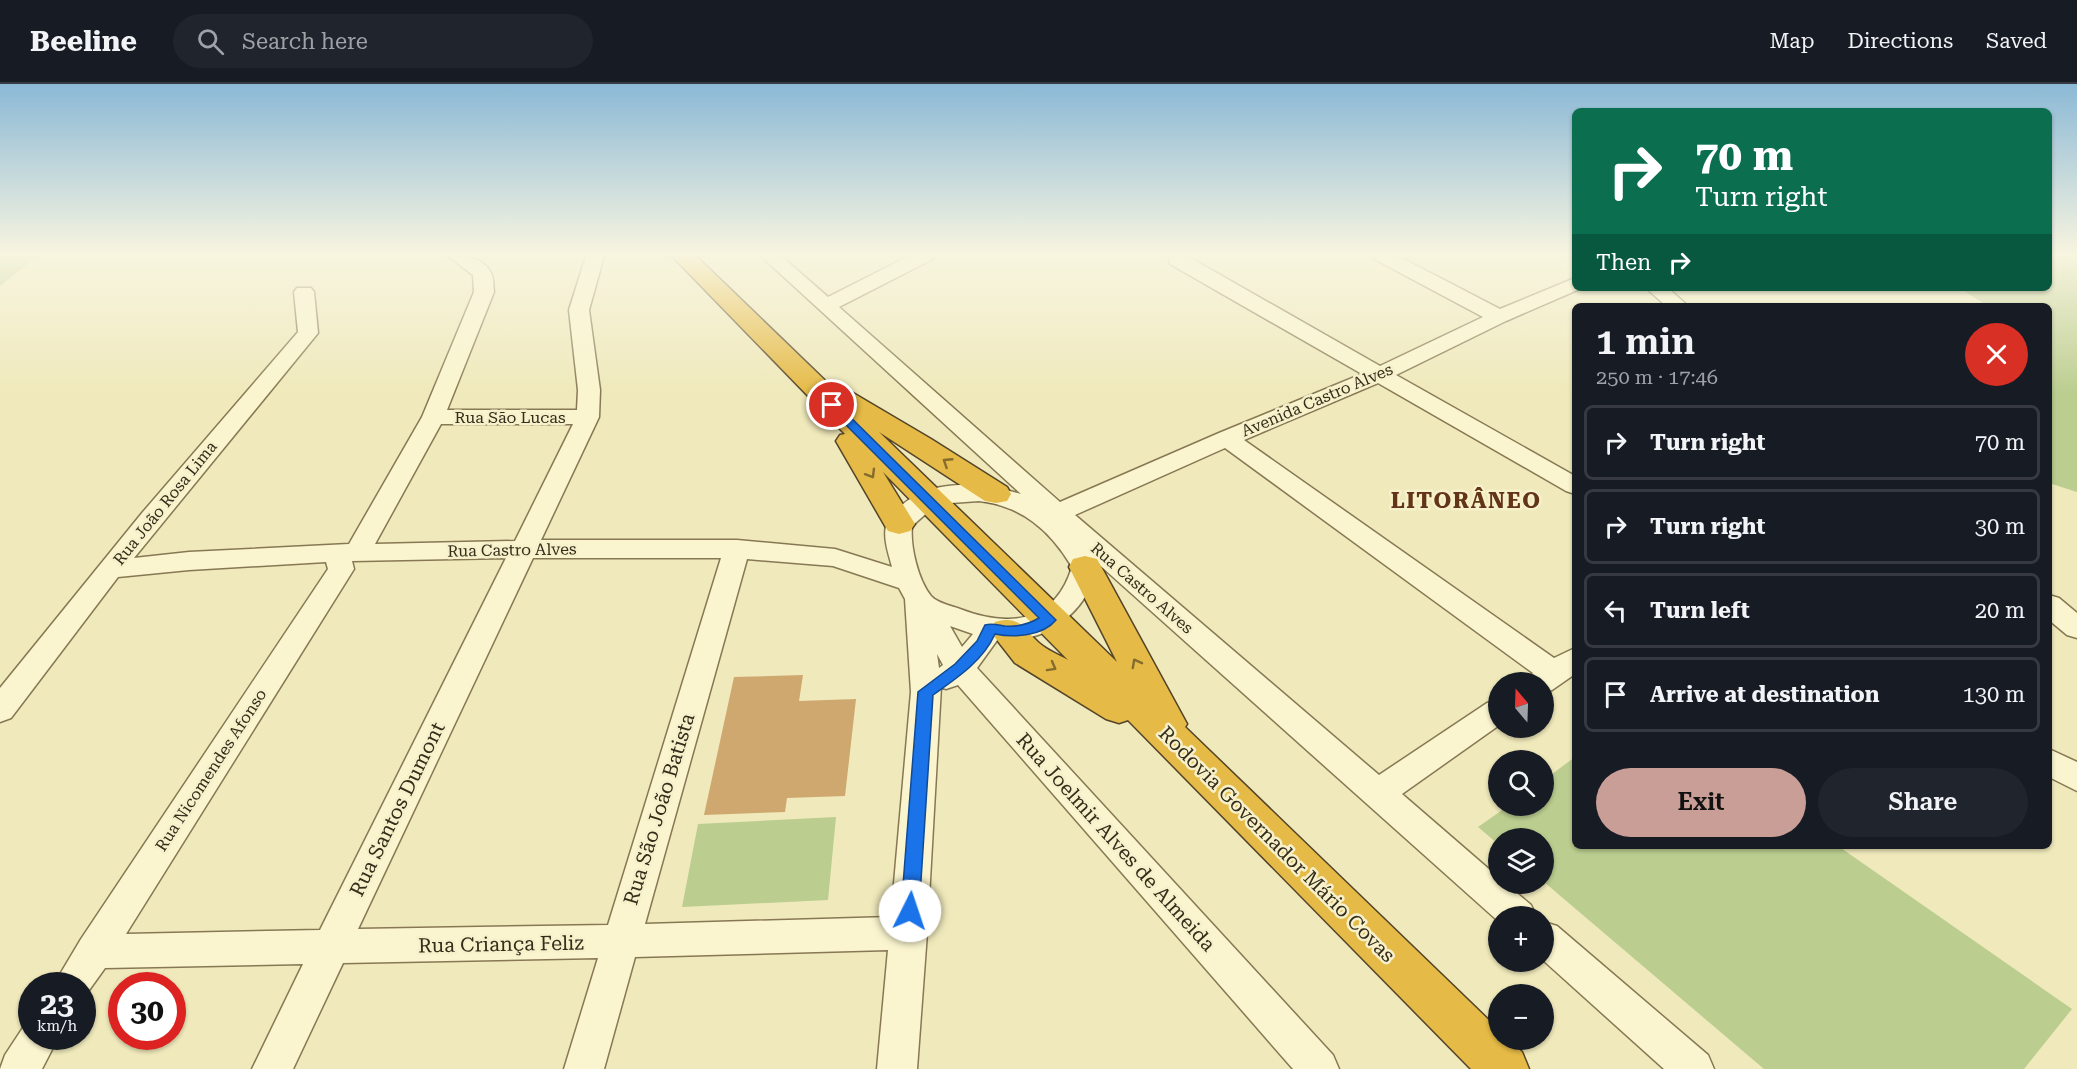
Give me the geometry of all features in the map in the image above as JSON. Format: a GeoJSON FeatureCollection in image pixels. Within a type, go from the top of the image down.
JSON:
{"type":"FeatureCollection","features":[{"type":"Feature","properties":{"kind":"highway","name":"Rodovia Governador Mário Covas"},"geometry":{"type":"LineString","coordinates":[[728,302],[1504,1069]]}},
{"type":"Feature","properties":{"kind":"highway"},"geometry":{"type":"LineString","coordinates":[[816,389],[861,408],[996,494]]}},
{"type":"Feature","properties":{"kind":"highway"},"geometry":{"type":"LineString","coordinates":[[816,389],[868,469],[898,529]]}},
{"type":"Feature","properties":{"kind":"highway"},"geometry":{"type":"LineString","coordinates":[[1085,567],[1183,752]]}},
{"type":"Feature","properties":{"kind":"highway"},"geometry":{"type":"LineString","coordinates":[[998,630],[1028,654],[1076,681],[1183,752]]}},
{"type":"Feature","properties":{"kind":"street","name":"Rua João Rosa Lima"},"geometry":{"type":"LineString","coordinates":[[0,710],[110,569],[256,391],[308,333],[305,302]]}},
{"type":"Feature","properties":{"kind":"street","name":"Rua Nicomendes Afonso"},"geometry":{"type":"LineString","coordinates":[[81,972],[340,569],[347,553],[433,417],[480,302]]}},
{"type":"Feature","properties":{"kind":"street"},"geometry":{"type":"LineString","coordinates":[[523,549],[588,417],[589,390],[579,310],[581,302]]}},
{"type":"Feature","properties":{"kind":"street","name":"Rua Castro Alves"},"geometry":{"type":"LineString","coordinates":[[821,302],[1052,516],[1506,906]]}},
{"type":"Feature","properties":{"kind":"street"},"geometry":{"type":"LineString","coordinates":[[825,306],[833,302]]}},
{"type":"Feature","properties":{"kind":"street"},"geometry":{"type":"LineString","coordinates":[[1252,302],[1572,484]]}},
{"type":"Feature","properties":{"kind":"street"},"geometry":{"type":"LineString","coordinates":[[1470,302],[1499,317]]}},
{"type":"Feature","properties":{"kind":"street","name":"Avenida Castro Alves"},"geometry":{"type":"LineString","coordinates":[[1052,516],[1227,438],[1382,374],[1534,302]]}},
{"type":"Feature","properties":{"kind":"street","name":"Rua São Lucas"},"geometry":{"type":"LineString","coordinates":[[433,417],[588,417]]}},
{"type":"Feature","properties":{"kind":"street"},"geometry":{"type":"LineString","coordinates":[[1227,438],[1556,671]]}},
{"type":"Feature","properties":{"kind":"street"},"geometry":{"type":"LineString","coordinates":[[835,558],[875,550],[927,499],[973,493],[996,494],[1022,502],[1052,516],[1085,567],[1080,588],[1060,611],[1032,628],[998,630],[976,626],[917,594]]}},
{"type":"Feature","properties":{"kind":"street"},"geometry":{"type":"LineString","coordinates":[[897,1069],[926,692],[917,594],[898,529]]}},
{"type":"Feature","properties":{"kind":"street","name":"Rua Castro Alves"},"geometry":{"type":"LineString","coordinates":[[110,569],[189,561],[347,553],[523,549],[737,549],[835,558],[917,594]]}},
{"type":"Feature","properties":{"kind":"street","name":"Rua Santos Dumont"},"geometry":{"type":"LineString","coordinates":[[272,1069],[523,549]]}},
{"type":"Feature","properties":{"kind":"street","name":"Rua São João Batista"},"geometry":{"type":"LineString","coordinates":[[584,1069],[737,549]]}},
{"type":"Feature","properties":{"kind":"street","name":"Rua Joelmir Alves de Almeida"},"geometry":{"type":"LineString","coordinates":[[917,594],[960,668],[1319,1069]]}},
{"type":"Feature","properties":{"kind":"street"},"geometry":{"type":"LineString","coordinates":[[2052,607],[2077,628]]}},
{"type":"Feature","properties":{"kind":"street"},"geometry":{"type":"LineString","coordinates":[[926,692],[960,668],[998,630]]}},
{"type":"Feature","properties":{"kind":"street"},"geometry":{"type":"LineString","coordinates":[[1377,794],[1488,718]]}},
{"type":"Feature","properties":{"kind":"street"},"geometry":{"type":"LineString","coordinates":[[2052,764],[2077,778]]}},
{"type":"Feature","properties":{"kind":"street","name":"Rua Criança Feliz"},"geometry":{"type":"LineString","coordinates":[[94,951],[620,942],[909,933]]}},
{"type":"Feature","properties":{"kind":"street"},"geometry":{"type":"LineString","coordinates":[[1554,947],[1694,1069]]}},
{"type":"Feature","properties":{"kind":"street"},"geometry":{"type":"LineString","coordinates":[[19,1069],[31,1050]]}},
{"type":"Feature","properties":{"kind":"green space"},"geometry":{"type":"Polygon","coordinates":[[[1982,302],[2077,302],[2077,492],[2052,484],[2052,303],[1982,302]]]}},
{"type":"Feature","properties":{"kind":"green space"},"geometry":{"type":"Polygon","coordinates":[[[1572,759],[1572,849],[1842,849],[2072,1009],[2024,1069],[1764,1069],[1554,890],[1554,828],[1488,828],[1488,836],[1478,827],[1494,816],[1554,816],[1554,773],[1572,759]]]}},
{"type":"Feature","properties":{"kind":"green space"},"geometry":{"type":"Polygon","coordinates":[[[836,817],[828,900],[682,907],[698,824],[836,817]]]}},
{"type":"Feature","properties":{"kind":"building"},"geometry":{"type":"Polygon","coordinates":[[[803,675],[799,701],[856,699],[845,796],[787,798],[785,812],[704,815],[734,677],[803,675]]]}},
{"type":"Feature","properties":{"kind":"district","name":"LITORÂNEO"},"geometry":{"type":"Point","coordinates":[1466,500]}},
{"type":"Feature","properties":{"kind":"route"},"geometry":{"type":"LineString","coordinates":[[832,405],[1048,620],[1032,628],[1007,631],[990,628],[984,643],[960,668],[926,692],[910,911]]}}]}
